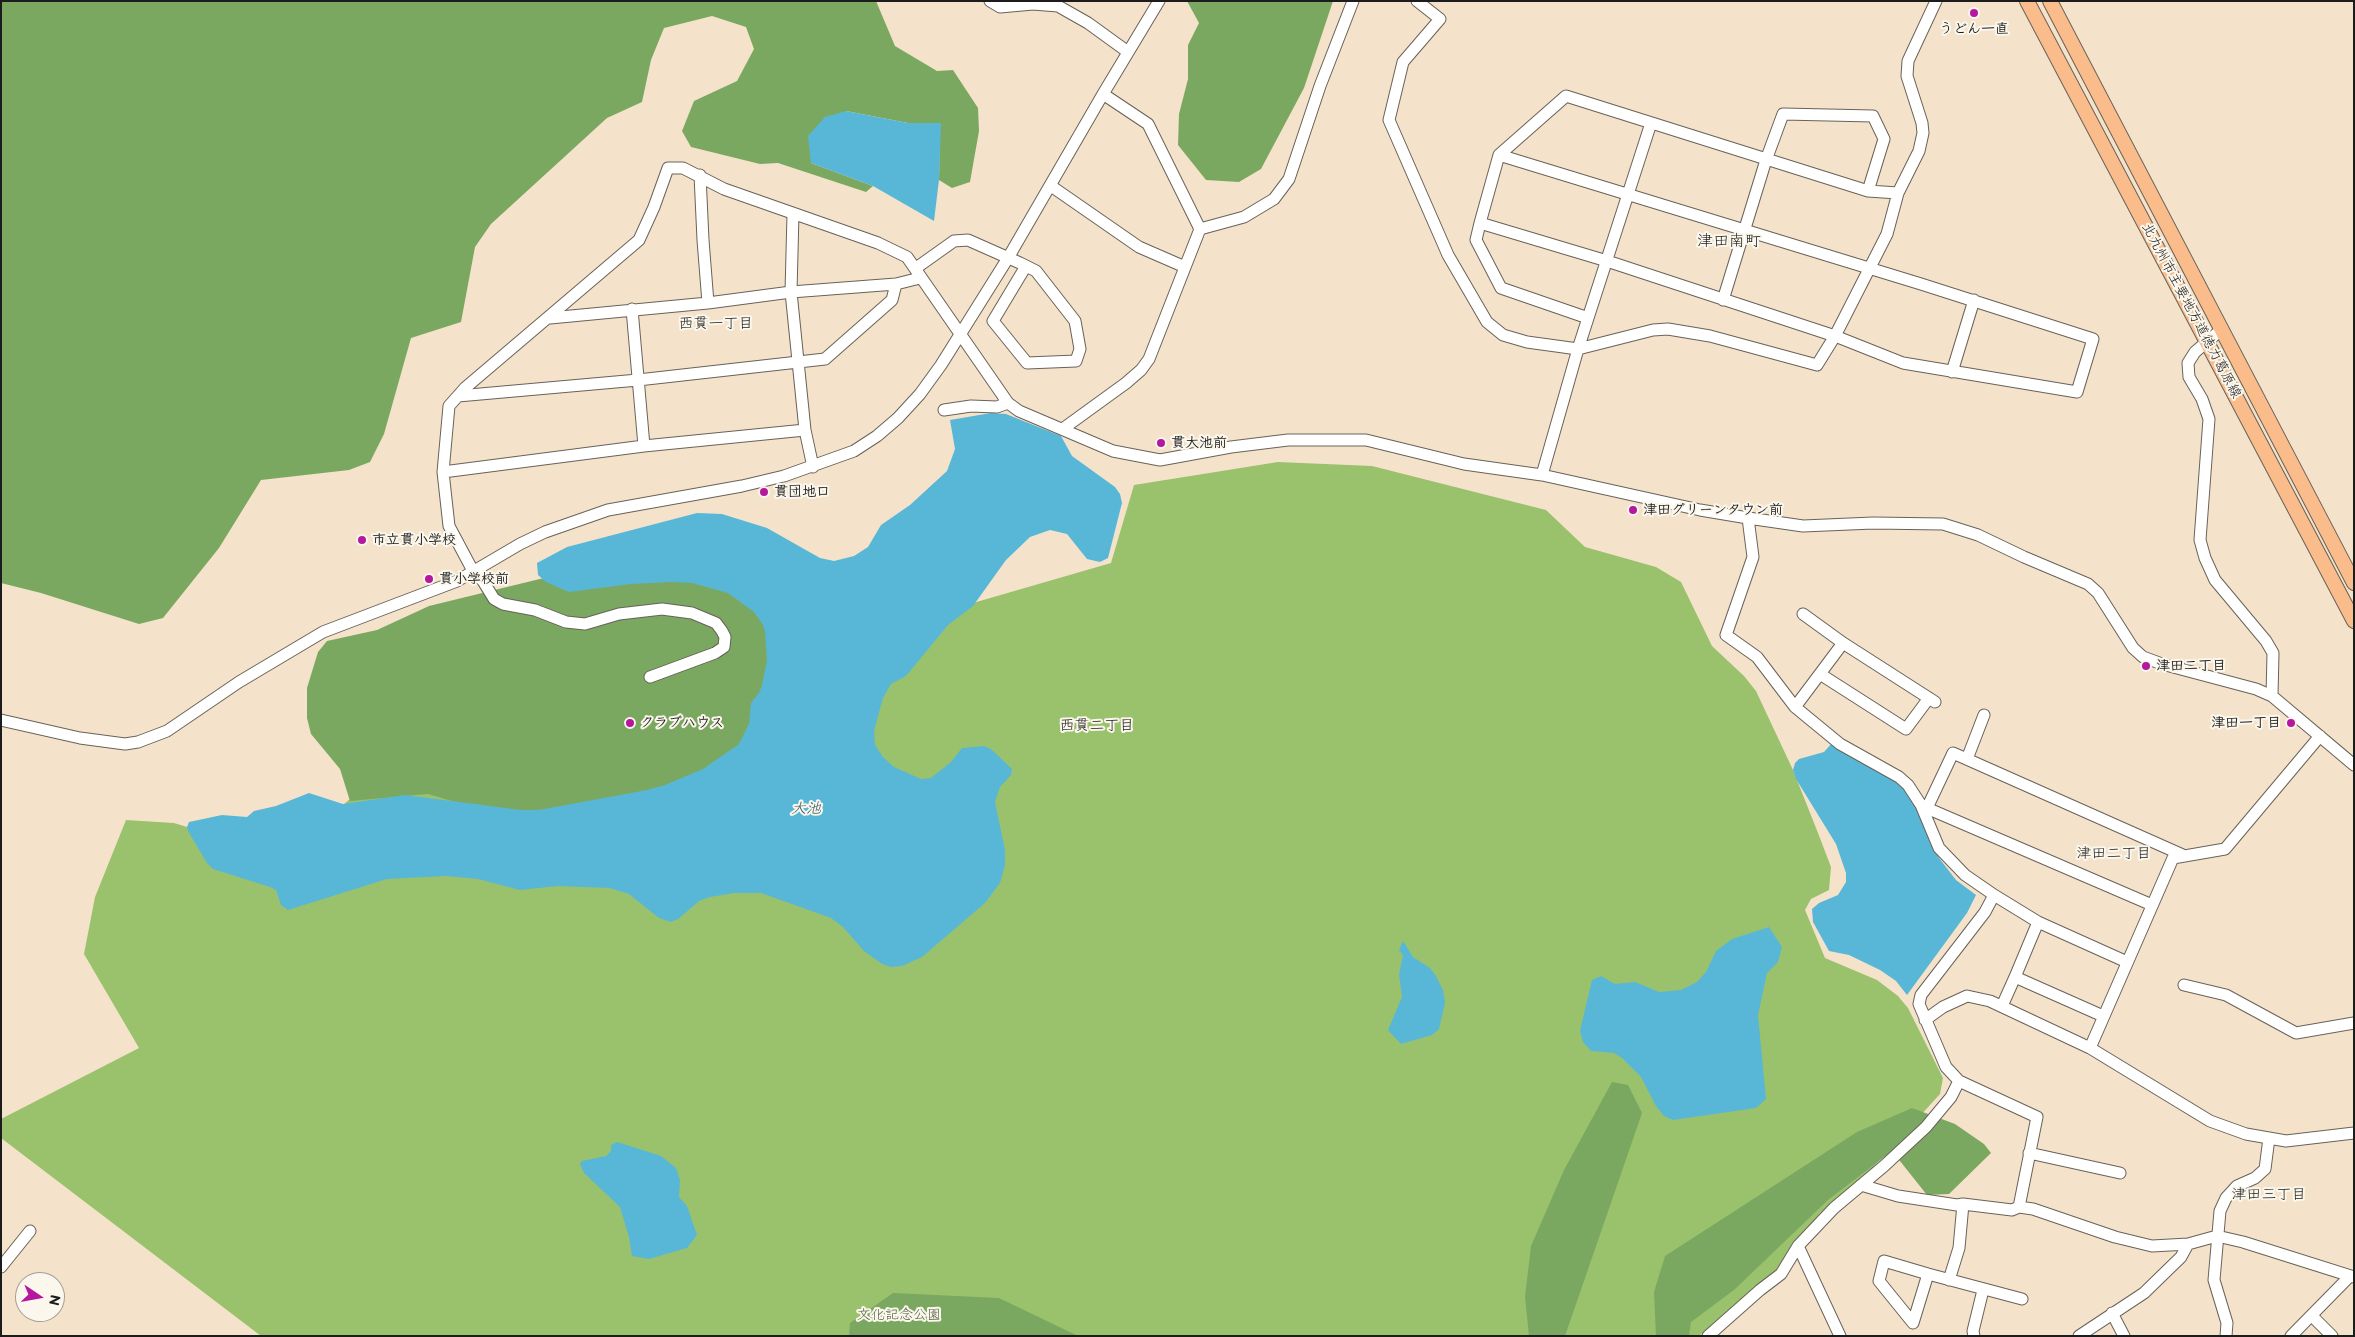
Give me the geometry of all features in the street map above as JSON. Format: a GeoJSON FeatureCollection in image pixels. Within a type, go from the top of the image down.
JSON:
{"type":"FeatureCollection","features":[{"type":"Feature","properties":{"kind":"main road","name":"北九州市主要地方道徳力葛原線"},"geometry":{"type":"LineString","coordinates":[[2027,1],[2354,621]]}},
{"type":"Feature","properties":{"kind":"main road","name":"北九州市主要地方道徳力葛原線"},"geometry":{"type":"LineString","coordinates":[[2050,1],[2354,583]]}},
{"type":"Feature","properties":{"kind":"street"},"geometry":{"type":"LineString","coordinates":[[990,1],[1000,7],[1033,4],[1058,6],[1088,23],[1128,52]]}},
{"type":"Feature","properties":{"kind":"street"},"geometry":{"type":"LineString","coordinates":[[1,720],[80,738],[126,744],[138,742],[167,731],[239,682],[323,632],[457,581],[545,532],[608,510],[742,486],[813,467],[854,451],[877,436],[898,418],[920,394],[960,336],[1051,186],[1159,1]]}},
{"type":"Feature","properties":{"kind":"street"},"geometry":{"type":"LineString","coordinates":[[1064,428],[1141,370],[1154,348],[1184,266],[1200,230],[1244,217],[1274,198],[1289,179],[1320,86],[1353,1]]}},
{"type":"Feature","properties":{"kind":"street"},"geometry":{"type":"LineString","coordinates":[[1417,1],[1440,19],[1403,62],[1389,120],[1448,255],[1487,322],[1504,335],[1527,342],[1578,349],[1653,330],[1668,329],[1710,336],[1817,365],[1888,234],[1898,194],[1919,151],[1923,133],[1922,123],[1907,76],[1908,61],[1936,1]]}},
{"type":"Feature","properties":{"kind":"street"},"geometry":{"type":"LineString","coordinates":[[1103,94],[1148,124],[1200,230]]}},
{"type":"Feature","properties":{"kind":"street"},"geometry":{"type":"LineString","coordinates":[[1588,318],[1501,288],[1476,240],[1499,155],[1566,96],[1868,191],[1898,194]]}},
{"type":"Feature","properties":{"kind":"street"},"geometry":{"type":"LineString","coordinates":[[1723,300],[1766,160],[1783,114],[1873,116],[1884,139],[1868,191]]}},
{"type":"Feature","properties":{"kind":"street"},"geometry":{"type":"LineString","coordinates":[[1542,475],[1578,349],[1651,123]]}},
{"type":"Feature","properties":{"kind":"street"},"geometry":{"type":"LineString","coordinates":[[1480,223],[1607,261],[1834,336],[1903,363],[2077,392],[2093,339],[1974,300],[1499,155]]}},
{"type":"Feature","properties":{"kind":"street"},"geometry":{"type":"LineString","coordinates":[[650,677],[714,653],[724,647],[725,637],[716,622],[692,613],[662,609],[619,614],[585,624],[566,622],[535,610],[503,604],[494,599],[483,581],[473,571],[449,526],[443,472],[448,406],[512,348],[550,318],[639,240],[668,168],[683,168],[700,175],[724,189],[878,242],[907,257],[1008,403],[1019,411],[1064,428],[1113,451],[1160,460],[1231,447],[1288,440],[1366,440],[1464,464],[1542,475],[1672,504],[1803,526],[1900,522],[1944,524],[1959,528],[2088,584],[2098,593],[2133,648],[2143,657],[2162,664],[2256,689],[2272,696],[2354,765]]}},
{"type":"Feature","properties":{"kind":"street"},"geometry":{"type":"LineString","coordinates":[[700,175],[702,240],[708,303]]}},
{"type":"Feature","properties":{"kind":"street"},"geometry":{"type":"LineString","coordinates":[[1051,186],[1139,247],[1184,266]]}},
{"type":"Feature","properties":{"kind":"street"},"geometry":{"type":"LineString","coordinates":[[793,214],[791,292],[805,430],[813,467]]}},
{"type":"Feature","properties":{"kind":"street"},"geometry":{"type":"LineString","coordinates":[[550,318],[708,303],[791,292],[896,284],[918,273],[954,241],[968,240],[1026,266],[1036,271],[1075,321],[1080,349],[1076,361],[1027,363],[993,321],[1026,266]]}},
{"type":"Feature","properties":{"kind":"street"},"geometry":{"type":"LineString","coordinates":[[458,396],[638,380],[825,359],[892,300],[896,284]]}},
{"type":"Feature","properties":{"kind":"street"},"geometry":{"type":"LineString","coordinates":[[1952,372],[1974,300]]}},
{"type":"Feature","properties":{"kind":"street"},"geometry":{"type":"LineString","coordinates":[[632,309],[644,446]]}},
{"type":"Feature","properties":{"kind":"street"},"geometry":{"type":"LineString","coordinates":[[2222,329],[2195,352],[2188,363],[2190,377],[2202,399],[2209,419],[2200,540],[2205,558],[2215,580],[2273,653],[2272,696]]}},
{"type":"Feature","properties":{"kind":"street"},"geometry":{"type":"LineString","coordinates":[[944,410],[971,406],[998,407],[1008,403]]}},
{"type":"Feature","properties":{"kind":"street"},"geometry":{"type":"LineString","coordinates":[[443,472],[644,446],[805,430]]}},
{"type":"Feature","properties":{"kind":"street"},"geometry":{"type":"LineString","coordinates":[[1748,518],[1753,557],[1726,635],[1757,657],[1794,707],[1840,744],[1899,776],[1908,785],[1924,807],[1939,848],[1965,875],[2038,922],[2127,962]]}},
{"type":"Feature","properties":{"kind":"street"},"geometry":{"type":"LineString","coordinates":[[1802,614],[1843,643],[1932,700],[1906,729],[1820,674]]}},
{"type":"Feature","properties":{"kind":"street"},"geometry":{"type":"LineString","coordinates":[[1794,707],[1843,643]]}},
{"type":"Feature","properties":{"kind":"street"},"geometry":{"type":"LineString","coordinates":[[1967,760],[1984,715]]}},
{"type":"Feature","properties":{"kind":"street"},"geometry":{"type":"LineString","coordinates":[[2090,1048],[2173,858],[2225,849],[2320,736]]}},
{"type":"Feature","properties":{"kind":"street"},"geometry":{"type":"LineString","coordinates":[[1924,807],[1953,753],[2185,856]]}},
{"type":"Feature","properties":{"kind":"street"},"geometry":{"type":"LineString","coordinates":[[1924,807],[2152,905]]}},
{"type":"Feature","properties":{"kind":"street"},"geometry":{"type":"LineString","coordinates":[[1994,895],[1985,912],[1920,995],[1919,1004],[1946,1067],[1959,1081],[2037,1117],[2019,1207]]}},
{"type":"Feature","properties":{"kind":"street"},"geometry":{"type":"LineString","coordinates":[[2002,1006],[2038,922]]}},
{"type":"Feature","properties":{"kind":"street"},"geometry":{"type":"LineString","coordinates":[[2015,976],[2104,1016]]}},
{"type":"Feature","properties":{"kind":"street"},"geometry":{"type":"LineString","coordinates":[[2184,985],[2226,995],[2296,1034],[2354,1023]]}},
{"type":"Feature","properties":{"kind":"street"},"geometry":{"type":"LineString","coordinates":[[1925,1020],[1943,1007],[1967,996],[1990,1001],[2090,1048],[2210,1121],[2246,1134],[2286,1141],[2354,1133]]}},
{"type":"Feature","properties":{"kind":"street"},"geometry":{"type":"LineString","coordinates":[[1708,1336],[1780,1274],[1798,1246],[1834,1208],[1926,1127],[1951,1097],[1959,1081]]}},
{"type":"Feature","properties":{"kind":"street"},"geometry":{"type":"LineString","coordinates":[[2226,1336],[2227,1323],[2214,1280],[2220,1211],[2226,1198],[2237,1186],[2255,1178],[2264,1169],[2269,1138]]}},
{"type":"Feature","properties":{"kind":"street"},"geometry":{"type":"LineString","coordinates":[[2029,1153],[2120,1173]]}},
{"type":"Feature","properties":{"kind":"street"},"geometry":{"type":"LineString","coordinates":[[1861,1185],[1898,1196],[2012,1210],[2019,1207],[2033,1209],[2115,1237],[2152,1246],[2188,1244],[2217,1236],[2243,1242],[2352,1276],[2290,1336]]}},
{"type":"Feature","properties":{"kind":"street"},"geometry":{"type":"LineString","coordinates":[[1949,1280],[1959,1248],[1963,1204]]}},
{"type":"Feature","properties":{"kind":"street"},"geometry":{"type":"LineString","coordinates":[[1,1267],[30,1231]]}},
{"type":"Feature","properties":{"kind":"street"},"geometry":{"type":"LineString","coordinates":[[2079,1336],[2144,1293],[2181,1257],[2188,1244]]}},
{"type":"Feature","properties":{"kind":"street"},"geometry":{"type":"LineString","coordinates":[[1798,1246],[1840,1336]]}},
{"type":"Feature","properties":{"kind":"street"},"geometry":{"type":"LineString","coordinates":[[1928,1274],[1913,1323],[1879,1281],[1884,1262],[2022,1299]]}},
{"type":"Feature","properties":{"kind":"street"},"geometry":{"type":"LineString","coordinates":[[1974,1336],[1973,1331],[1983,1290]]}},
{"type":"Feature","properties":{"kind":"street"},"geometry":{"type":"LineString","coordinates":[[2112,1313],[2124,1336]]}},
{"type":"Feature","properties":{"kind":"street"},"geometry":{"type":"LineString","coordinates":[[2312,1316],[2332,1336]]}},
{"type":"Feature","properties":{"kind":"green space"},"geometry":{"type":"Polygon","coordinates":[[[1,1],[876,1],[895,46],[937,71],[953,70],[978,108],[979,131],[970,182],[952,188],[939,180],[940,123],[908,123],[846,111],[811,163],[873,186],[866,192],[778,163],[760,164],[691,147],[682,131],[694,101],[737,81],[754,49],[746,27],[712,16],[664,28],[651,60],[642,102],[607,118],[491,224],[475,247],[461,322],[411,338],[384,434],[370,462],[349,470],[261,480],[219,548],[163,618],[139,624],[41,593],[1,583],[1,1]]]}},
{"type":"Feature","properties":{"kind":"green space"},"geometry":{"type":"Polygon","coordinates":[[[1187,1],[1333,1],[1304,88],[1261,169],[1239,182],[1206,180],[1178,145],[1179,114],[1188,79],[1188,45],[1199,23],[1187,1]]]}},
{"type":"Feature","properties":{"kind":"green space"},"geometry":{"type":"Polygon","coordinates":[[[1278,462],[1372,466],[1546,510],[1585,547],[1656,567],[1681,582],[1712,646],[1744,676],[1756,691],[1793,770],[1818,833],[1831,867],[1829,890],[1811,899],[1805,910],[1825,958],[1877,980],[1898,996],[1908,1008],[1943,1078],[1940,1094],[1857,1185],[1837,1203],[1820,1213],[1777,1272],[1699,1336],[261,1336],[1,1138],[1,1119],[139,1048],[84,954],[95,897],[126,820],[174,823],[239,843],[335,812],[422,736],[828,645],[1111,563],[1134,485],[1278,462]]]}},
{"type":"Feature","properties":{"kind":"green space"},"geometry":{"type":"Polygon","coordinates":[[[593,566],[734,583],[778,634],[766,740],[680,793],[528,816],[469,806],[428,794],[350,801],[340,769],[311,734],[307,718],[307,688],[318,652],[327,641],[377,630],[429,606],[593,566]]]}},
{"type":"Feature","properties":{"kind":"green space"},"geometry":{"type":"Polygon","coordinates":[[[1612,1082],[1628,1085],[1642,1113],[1565,1336],[1529,1336],[1525,1297],[1531,1246],[1564,1170],[1612,1082]]]}},
{"type":"Feature","properties":{"kind":"green space"},"geometry":{"type":"Polygon","coordinates":[[[1912,1108],[1955,1124],[1984,1144],[1991,1153],[1949,1194],[1927,1195],[1892,1151],[1828,1200],[1734,1290],[1691,1322],[1689,1336],[1656,1336],[1654,1292],[1665,1256],[1857,1132],[1912,1108]]]}},
{"type":"Feature","properties":{"kind":"green space","name":"文化記念公園"},"geometry":{"type":"Polygon","coordinates":[[[893,1293],[999,1298],[1078,1336],[849,1336],[850,1323],[893,1293]]]}},
{"type":"Feature","properties":{"kind":"water"},"geometry":{"type":"Polygon","coordinates":[[[846,111],[908,123],[941,123],[939,180],[934,221],[873,186],[811,163],[808,136],[825,117],[846,111]]]}},
{"type":"Feature","properties":{"kind":"water","name":"大池"},"geometry":{"type":"Polygon","coordinates":[[[991,413],[1006,414],[1061,436],[1072,456],[1115,487],[1120,494],[1122,503],[1108,558],[1100,562],[1087,559],[1067,534],[1050,530],[1030,537],[1006,560],[973,606],[948,625],[906,676],[891,684],[883,698],[874,731],[875,745],[883,757],[894,767],[921,779],[931,778],[951,762],[962,748],[984,746],[991,749],[1012,769],[1011,775],[1000,787],[995,802],[1005,850],[1005,865],[1000,883],[985,903],[922,957],[902,966],[891,967],[882,964],[864,951],[843,927],[831,918],[761,893],[734,893],[710,897],[699,901],[678,919],[671,922],[659,918],[629,894],[609,888],[558,886],[520,890],[478,879],[446,876],[387,879],[288,910],[281,905],[276,890],[213,869],[207,863],[188,831],[189,822],[222,815],[247,817],[254,811],[276,806],[309,793],[343,804],[405,795],[521,810],[539,810],[647,790],[665,785],[703,769],[739,744],[749,724],[751,703],[759,693],[762,685],[767,661],[765,632],[763,625],[754,612],[728,593],[692,583],[631,584],[569,592],[546,582],[538,575],[537,563],[567,547],[697,513],[722,514],[767,528],[820,558],[834,561],[854,556],[868,547],[881,525],[910,505],[947,471],[955,449],[950,420],[991,413]]]}},
{"type":"Feature","properties":{"kind":"water"},"geometry":{"type":"Polygon","coordinates":[[[1832,743],[1903,786],[1913,801],[1939,858],[1956,880],[1976,895],[1967,913],[1907,995],[1896,981],[1880,970],[1849,955],[1829,951],[1813,922],[1812,909],[1819,903],[1838,895],[1846,882],[1846,873],[1836,844],[1796,779],[1793,770],[1795,763],[1799,759],[1824,752],[1832,743]]]}},
{"type":"Feature","properties":{"kind":"water"},"geometry":{"type":"Polygon","coordinates":[[[1769,927],[1782,947],[1778,962],[1767,973],[1758,1015],[1766,1099],[1756,1108],[1673,1120],[1664,1116],[1656,1106],[1641,1077],[1622,1058],[1614,1053],[1591,1051],[1583,1042],[1580,1031],[1592,980],[1601,976],[1615,984],[1635,982],[1659,992],[1681,990],[1697,982],[1706,972],[1716,951],[1732,939],[1769,927]]]}},
{"type":"Feature","properties":{"kind":"water"},"geometry":{"type":"Polygon","coordinates":[[[1403,941],[1413,957],[1430,968],[1436,976],[1443,990],[1445,1003],[1439,1029],[1432,1035],[1401,1044],[1388,1030],[1402,997],[1399,974],[1403,955],[1399,950],[1403,941]]]}},
{"type":"Feature","properties":{"kind":"water"},"geometry":{"type":"Polygon","coordinates":[[[617,1142],[661,1156],[676,1168],[680,1180],[679,1197],[687,1206],[697,1235],[687,1248],[649,1259],[632,1256],[629,1237],[620,1207],[584,1173],[580,1164],[582,1161],[606,1156],[611,1151],[611,1145],[617,1142]]]}},
{"type":"Feature","properties":{"kind":"place","name":"うどん一直"},"geometry":{"type":"Point","coordinates":[1974,13]}},
{"type":"Feature","properties":{"kind":"place","name":"貫大池前"},"geometry":{"type":"Point","coordinates":[1161,443]}},
{"type":"Feature","properties":{"kind":"place","name":"貫団地口"},"geometry":{"type":"Point","coordinates":[764,492]}},
{"type":"Feature","properties":{"kind":"place","name":"津田グリーンタウン前"},"geometry":{"type":"Point","coordinates":[1633,510]}},
{"type":"Feature","properties":{"kind":"place","name":"市立貫小学校"},"geometry":{"type":"Point","coordinates":[362,540]}},
{"type":"Feature","properties":{"kind":"place","name":"貫小学校前"},"geometry":{"type":"Point","coordinates":[429,579]}},
{"type":"Feature","properties":{"kind":"place","name":"津田二丁目"},"geometry":{"type":"Point","coordinates":[2146,666]}},
{"type":"Feature","properties":{"kind":"place","name":"クラブハウス"},"geometry":{"type":"Point","coordinates":[630,723]}},
{"type":"Feature","properties":{"kind":"place","name":"津田一丁目"},"geometry":{"type":"Point","coordinates":[2291,723]}},
{"type":"Feature","properties":{"kind":"district","name":"津田南町"},"geometry":{"type":"Point","coordinates":[1729,242]}},
{"type":"Feature","properties":{"kind":"district","name":"西貫一丁目"},"geometry":{"type":"Point","coordinates":[716,324]}},
{"type":"Feature","properties":{"kind":"district","name":"西貫二丁目"},"geometry":{"type":"Point","coordinates":[1097,726]}},
{"type":"Feature","properties":{"kind":"district","name":"津田二丁目"},"geometry":{"type":"Point","coordinates":[2114,854]}},
{"type":"Feature","properties":{"kind":"district","name":"津田三丁目"},"geometry":{"type":"Point","coordinates":[2269,1195]}}]}
